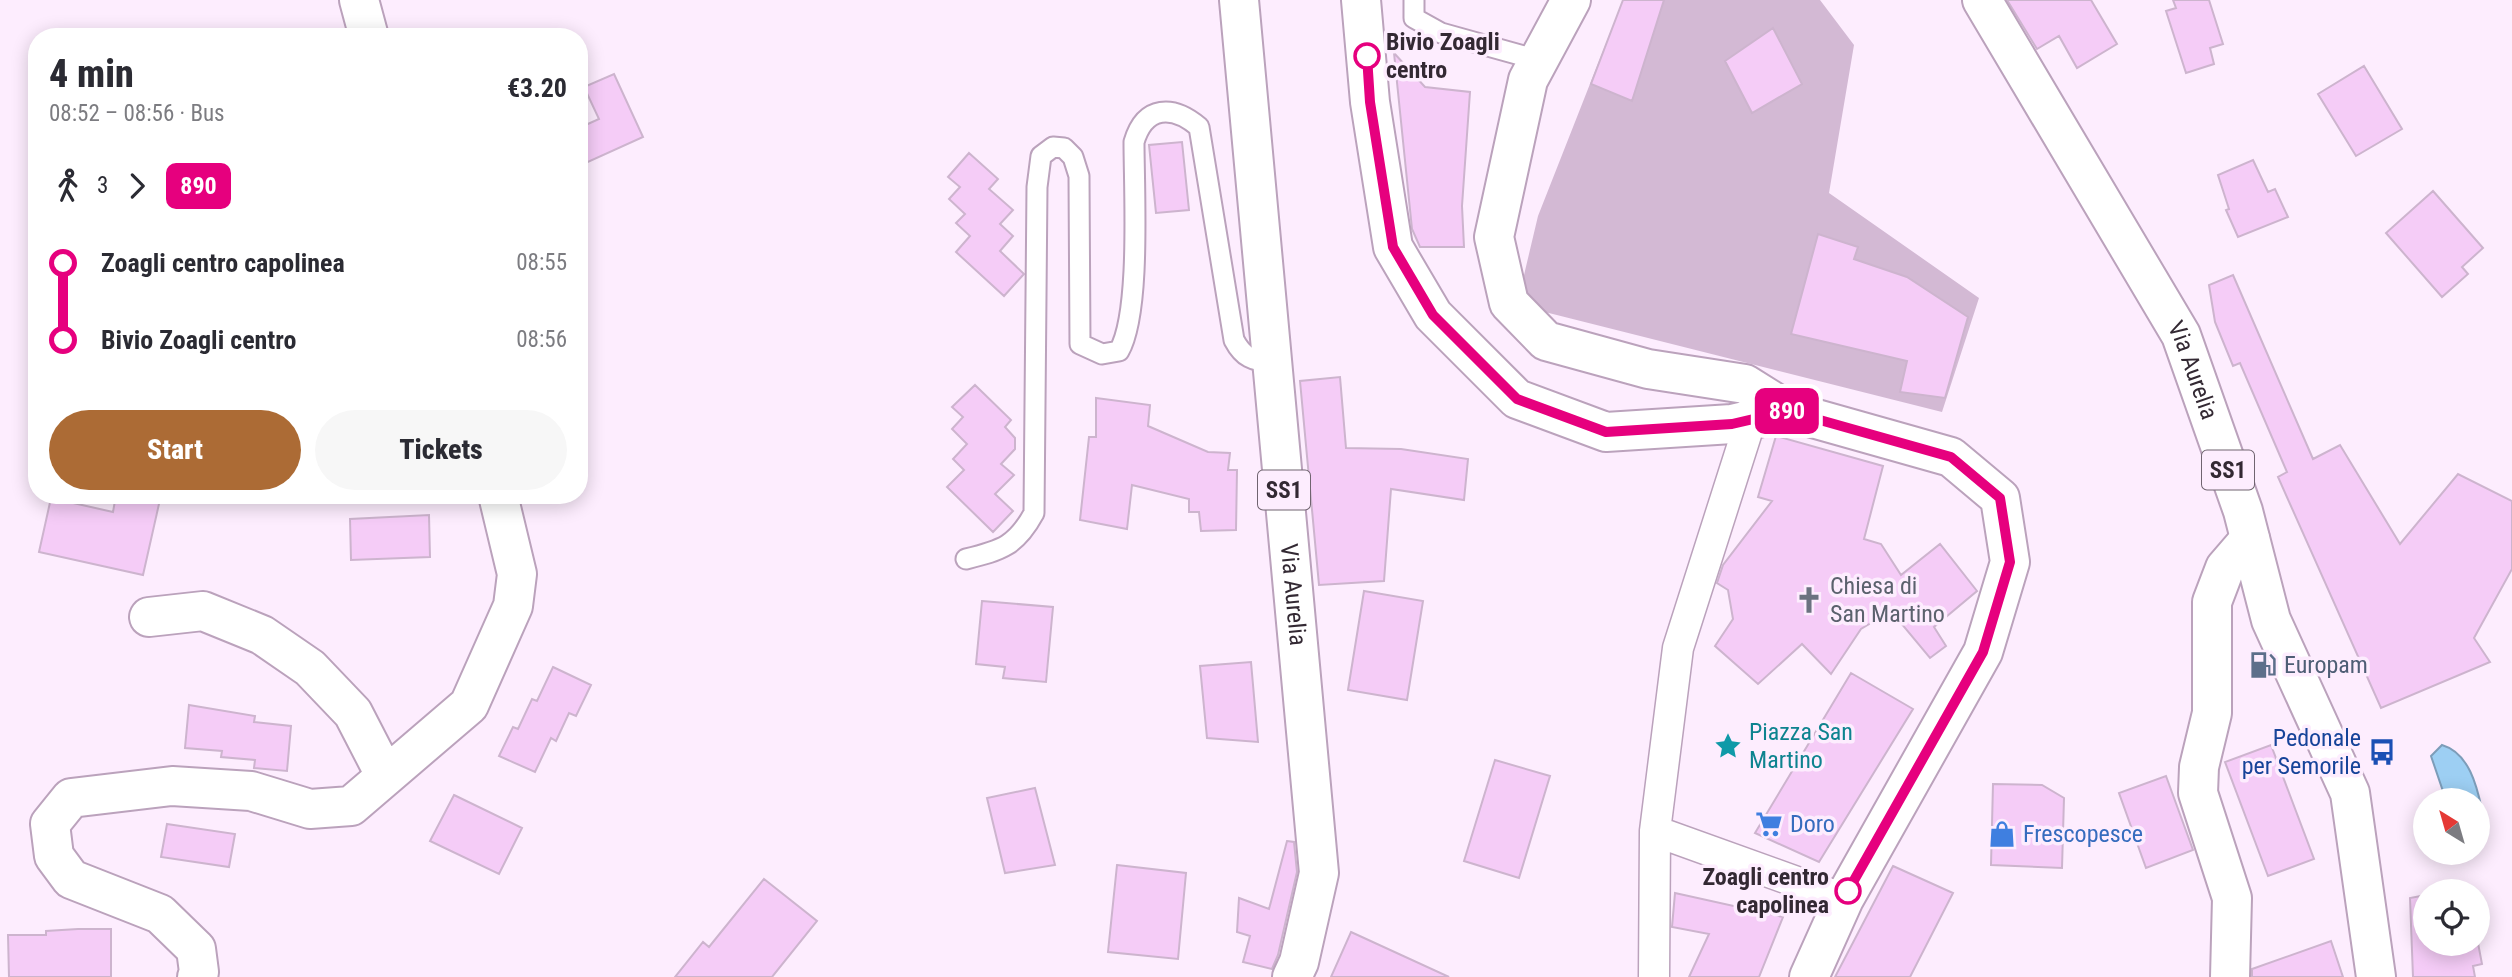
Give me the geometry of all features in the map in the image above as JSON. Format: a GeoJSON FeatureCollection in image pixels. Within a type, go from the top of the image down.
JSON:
{"type":"FeatureCollection","features":[{"type":"Feature","properties":{"kind":"street"},"geometry":{"type":"LineString","coordinates":[[359,0],[367,28]]}},
{"type":"Feature","properties":{"kind":"street","name":"Via Aurelia"},"geometry":{"type":"LineString","coordinates":[[1239,0],[1319,873],[1292,977]]}},
{"type":"Feature","properties":{"kind":"street"},"geometry":{"type":"LineString","coordinates":[[1361,0],[1370,102],[1393,247],[1433,315],[1517,399],[1606,432],[1751,419],[1788,411]]}},
{"type":"Feature","properties":{"kind":"street"},"geometry":{"type":"LineString","coordinates":[[1571,0],[1528,80],[1494,237],[1509,303],[1546,341],[1648,369],[1745,384],[1788,411],[1951,457],[2000,498],[2010,562],[1983,652],[1844,899],[1809,977]]}},
{"type":"Feature","properties":{"kind":"street","name":"Via Aurelia"},"geometry":{"type":"LineString","coordinates":[[1982,0],[2181,335],[2243,511],[2271,620],[2350,793],[2376,977]]}},
{"type":"Feature","properties":{"kind":"street"},"geometry":{"type":"LineString","coordinates":[[1654,977],[1655,831],[1678,648],[1751,419]]}},
{"type":"Feature","properties":{"kind":"street"},"geometry":{"type":"LineString","coordinates":[[197,977],[200,972],[196,949],[160,914],[71,879],[54,856],[50,824],[71,798],[172,786],[251,791],[310,809],[351,806],[469,705],[513,606],[517,574],[500,504]]}},
{"type":"Feature","properties":{"kind":"street"},"geometry":{"type":"LineString","coordinates":[[2230,977],[2232,898],[2198,793],[2200,767],[2212,713],[2212,602],[2225,568],[2250,539]]}},
{"type":"Feature","properties":{"kind":"street"},"geometry":{"type":"LineString","coordinates":[[149,617],[203,611],[262,635],[310,667],[353,713],[385,775]]}},
{"type":"Feature","properties":{"kind":"street"},"geometry":{"type":"LineString","coordinates":[[1655,831],[1844,899]]}},
{"type":"Feature","properties":{"kind":"lane"},"geometry":{"type":"LineString","coordinates":[[1414,0],[1414,18],[1441,33],[1538,60]]}},
{"type":"Feature","properties":{"kind":"lane"},"geometry":{"type":"LineString","coordinates":[[966,559],[1000,551],[1021,535],[1034,513],[1037,187],[1041,156],[1053,147],[1064,148],[1073,157],[1079,176],[1080,344],[1102,354],[1119,351],[1128,336],[1132,285],[1134,142],[1138,128],[1151,116],[1167,111],[1183,113],[1199,127],[1234,340],[1241,353],[1257,362],[1272,361]]}},
{"type":"Feature","properties":{"kind":"shaded area"},"geometry":{"type":"Polygon","coordinates":[[[1623,0],[1820,0],[1854,45],[1829,193],[1979,298],[1942,412],[1533,309],[1520,292],[1538,216],[1623,0]]]}},
{"type":"Feature","properties":{"kind":"water"},"geometry":{"type":"Polygon","coordinates":[[[2442,745],[2451,749],[2465,763],[2476,788],[2442,788],[2431,756],[2442,745]]]}},
{"type":"Feature","properties":{"kind":"building"},"geometry":{"type":"Polygon","coordinates":[[[1623,0],[1664,0],[1632,101],[1591,84],[1623,0]]]}},
{"type":"Feature","properties":{"kind":"building"},"geometry":{"type":"Polygon","coordinates":[[[2007,0],[2091,0],[2117,44],[2077,68],[2059,36],[2037,49],[2007,0]]]}},
{"type":"Feature","properties":{"kind":"building"},"geometry":{"type":"Polygon","coordinates":[[[2173,0],[2209,0],[2223,44],[2210,48],[2214,64],[2186,73],[2166,11],[2176,8],[2173,0]]]}},
{"type":"Feature","properties":{"kind":"building"},"geometry":{"type":"Polygon","coordinates":[[[1773,28],[1802,84],[1752,113],[1725,61],[1773,28]]]}},
{"type":"Feature","properties":{"kind":"building"},"geometry":{"type":"Polygon","coordinates":[[[1394,53],[1425,87],[1470,92],[1462,206],[1464,247],[1420,247],[1412,229],[1394,53]]]}},
{"type":"Feature","properties":{"kind":"building"},"geometry":{"type":"Polygon","coordinates":[[[2364,66],[2402,129],[2356,156],[2318,94],[2364,66]]]}},
{"type":"Feature","properties":{"kind":"building"},"geometry":{"type":"Polygon","coordinates":[[[614,74],[643,137],[588,162],[588,124],[599,119],[588,96],[588,85],[614,74]]]}},
{"type":"Feature","properties":{"kind":"building"},"geometry":{"type":"Polygon","coordinates":[[[1182,142],[1189,210],[1156,213],[1149,145],[1182,142]]]}},
{"type":"Feature","properties":{"kind":"building"},"geometry":{"type":"Polygon","coordinates":[[[969,153],[998,179],[989,189],[1013,210],[1000,224],[1013,236],[1000,251],[1024,274],[1004,296],[956,252],[970,236],[956,223],[965,214],[949,199],[960,187],[948,177],[969,153]]]}},
{"type":"Feature","properties":{"kind":"building"},"geometry":{"type":"Polygon","coordinates":[[[2253,160],[2268,192],[2275,189],[2288,217],[2238,237],[2226,210],[2229,209],[2218,175],[2253,160]]]}},
{"type":"Feature","properties":{"kind":"building"},"geometry":{"type":"Polygon","coordinates":[[[2433,191],[2483,248],[2462,267],[2468,274],[2442,297],[2386,233],[2433,191]]]}},
{"type":"Feature","properties":{"kind":"building"},"geometry":{"type":"Polygon","coordinates":[[[1818,234],[1858,247],[1854,259],[1907,277],[1968,317],[1945,398],[1900,392],[1907,361],[1791,334],[1818,234]]]}},
{"type":"Feature","properties":{"kind":"building"},"geometry":{"type":"Polygon","coordinates":[[[2233,275],[2313,459],[2340,445],[2400,544],[2458,474],[2512,501],[2512,569],[2474,638],[2490,662],[2381,708],[2278,477],[2287,472],[2240,363],[2233,366],[2215,322],[2209,285],[2233,275]]]}},
{"type":"Feature","properties":{"kind":"building"},"geometry":{"type":"Polygon","coordinates":[[[1340,377],[1346,448],[1401,449],[1468,459],[1464,500],[1391,489],[1384,581],[1319,585],[1300,381],[1340,377]]]}},
{"type":"Feature","properties":{"kind":"building"},"geometry":{"type":"Polygon","coordinates":[[[975,385],[1011,420],[1005,427],[1015,438],[1015,449],[1001,464],[1014,475],[995,494],[1013,511],[993,532],[947,487],[964,470],[953,459],[967,444],[952,429],[963,417],[952,407],[975,385]]]}},
{"type":"Feature","properties":{"kind":"building"},"geometry":{"type":"Polygon","coordinates":[[[1096,398],[1150,405],[1148,426],[1208,452],[1230,453],[1228,470],[1237,470],[1236,530],[1201,531],[1199,512],[1189,512],[1189,499],[1132,485],[1127,529],[1080,520],[1089,437],[1096,437],[1096,398]]]}},
{"type":"Feature","properties":{"kind":"building"},"geometry":{"type":"Polygon","coordinates":[[[1776,436],[1883,466],[1864,539],[1881,544],[1901,575],[1940,544],[1977,591],[1934,627],[1946,646],[1930,658],[1891,611],[1861,629],[1831,674],[1802,644],[1758,684],[1715,646],[1733,619],[1728,590],[1717,583],[1723,565],[1772,501],[1758,497],[1776,436]]]}},
{"type":"Feature","properties":{"kind":"building"},"geometry":{"type":"Polygon","coordinates":[[[50,504],[78,504],[113,512],[114,504],[159,504],[143,575],[39,552],[50,504]]]}},
{"type":"Feature","properties":{"kind":"building"},"geometry":{"type":"Polygon","coordinates":[[[429,515],[430,557],[351,560],[350,519],[429,515]]]}},
{"type":"Feature","properties":{"kind":"building"},"geometry":{"type":"Polygon","coordinates":[[[1364,591],[1423,601],[1407,700],[1348,690],[1364,591]]]}},
{"type":"Feature","properties":{"kind":"building"},"geometry":{"type":"Polygon","coordinates":[[[982,601],[1053,607],[1046,682],[1003,678],[1005,667],[976,664],[982,601]]]}},
{"type":"Feature","properties":{"kind":"building"},"geometry":{"type":"Polygon","coordinates":[[[1251,662],[1258,742],[1207,738],[1200,666],[1251,662]]]}},
{"type":"Feature","properties":{"kind":"building"},"geometry":{"type":"Polygon","coordinates":[[[553,667],[591,685],[576,716],[569,713],[556,741],[551,738],[535,772],[499,756],[513,727],[518,729],[532,699],[537,701],[553,667]]]}},
{"type":"Feature","properties":{"kind":"building"},"geometry":{"type":"Polygon","coordinates":[[[1851,673],[1913,709],[1819,862],[1755,833],[1851,673]]]}},
{"type":"Feature","properties":{"kind":"building"},"geometry":{"type":"Polygon","coordinates":[[[189,705],[255,716],[254,722],[291,726],[287,771],[254,768],[255,760],[221,757],[222,751],[185,748],[189,705]]]}},
{"type":"Feature","properties":{"kind":"building"},"geometry":{"type":"Polygon","coordinates":[[[2271,745],[2314,859],[2268,876],[2225,762],[2271,745]]]}},
{"type":"Feature","properties":{"kind":"building"},"geometry":{"type":"Polygon","coordinates":[[[1495,760],[1550,776],[1519,878],[1464,861],[1495,760]]]}},
{"type":"Feature","properties":{"kind":"building"},"geometry":{"type":"Polygon","coordinates":[[[2166,776],[2193,850],[2146,868],[2119,793],[2166,776]]]}},
{"type":"Feature","properties":{"kind":"building"},"geometry":{"type":"Polygon","coordinates":[[[1993,784],[2042,785],[2064,798],[2062,868],[1991,865],[1993,784]]]}},
{"type":"Feature","properties":{"kind":"building"},"geometry":{"type":"Polygon","coordinates":[[[1035,788],[1055,865],[1005,873],[987,798],[1035,788]]]}},
{"type":"Feature","properties":{"kind":"building"},"geometry":{"type":"Polygon","coordinates":[[[454,795],[522,828],[499,874],[430,841],[454,795]]]}},
{"type":"Feature","properties":{"kind":"building"},"geometry":{"type":"Polygon","coordinates":[[[167,824],[235,834],[229,867],[161,857],[167,824]]]}},
{"type":"Feature","properties":{"kind":"building"},"geometry":{"type":"Polygon","coordinates":[[[1287,841],[1294,842],[1297,872],[1278,955],[1272,969],[1243,962],[1250,936],[1237,932],[1239,898],[1269,909],[1287,841]]]}},
{"type":"Feature","properties":{"kind":"building"},"geometry":{"type":"Polygon","coordinates":[[[1117,865],[1186,873],[1178,959],[1108,952],[1117,865]]]}},
{"type":"Feature","properties":{"kind":"building"},"geometry":{"type":"Polygon","coordinates":[[[1893,866],[1953,893],[1910,977],[1835,977],[1893,866]]]}},
{"type":"Feature","properties":{"kind":"building"},"geometry":{"type":"Polygon","coordinates":[[[764,879],[817,921],[772,977],[675,977],[703,942],[709,947],[764,879]]]}},
{"type":"Feature","properties":{"kind":"building"},"geometry":{"type":"Polygon","coordinates":[[[1675,893],[1783,917],[1759,977],[1689,977],[1709,934],[1672,927],[1675,893]]]}},
{"type":"Feature","properties":{"kind":"building"},"geometry":{"type":"Polygon","coordinates":[[[2413,897],[2413,956],[2480,956],[2482,964],[2473,966],[2475,977],[2413,977],[2410,898],[2413,897]]]}},
{"type":"Feature","properties":{"kind":"building"},"geometry":{"type":"Polygon","coordinates":[[[111,929],[111,977],[9,977],[8,935],[46,935],[46,931],[111,929]]]}},
{"type":"Feature","properties":{"kind":"building"},"geometry":{"type":"Polygon","coordinates":[[[1351,932],[1449,977],[1331,977],[1351,932]]]}},
{"type":"Feature","properties":{"kind":"building"},"geometry":{"type":"Polygon","coordinates":[[[2331,941],[2343,977],[2252,977],[2252,969],[2331,941]]]}},
{"type":"Feature","properties":{"kind":"bus line","name":"890"},"geometry":{"type":"LineString","coordinates":[[1367,56],[1370,102],[1393,247],[1433,315],[1517,399],[1606,432],[1732,424],[1788,411],[1951,457],[2000,498],[2010,562],[1983,652],[1848,891]]}},
{"type":"Feature","properties":{"kind":"place","name":"Bivio Zoagli centro"},"geometry":{"type":"Point","coordinates":[1367,56]}},
{"type":"Feature","properties":{"kind":"place","name":"Chiesa di San Martino"},"geometry":{"type":"Point","coordinates":[1809,600]}},
{"type":"Feature","properties":{"kind":"place","name":"Europam"},"geometry":{"type":"Point","coordinates":[2263,665]}},
{"type":"Feature","properties":{"kind":"place","name":"Piazza San Martino"},"geometry":{"type":"Point","coordinates":[1728,746]}},
{"type":"Feature","properties":{"kind":"place","name":"Pedonale per Semorile"},"geometry":{"type":"Point","coordinates":[2382,752]}},
{"type":"Feature","properties":{"kind":"place","name":"Doro"},"geometry":{"type":"Point","coordinates":[1769,824]}},
{"type":"Feature","properties":{"kind":"place","name":"Frescopesce"},"geometry":{"type":"Point","coordinates":[2002,834]}},
{"type":"Feature","properties":{"kind":"place","name":"Zoagli centro capolinea"},"geometry":{"type":"Point","coordinates":[1848,891]}}]}
